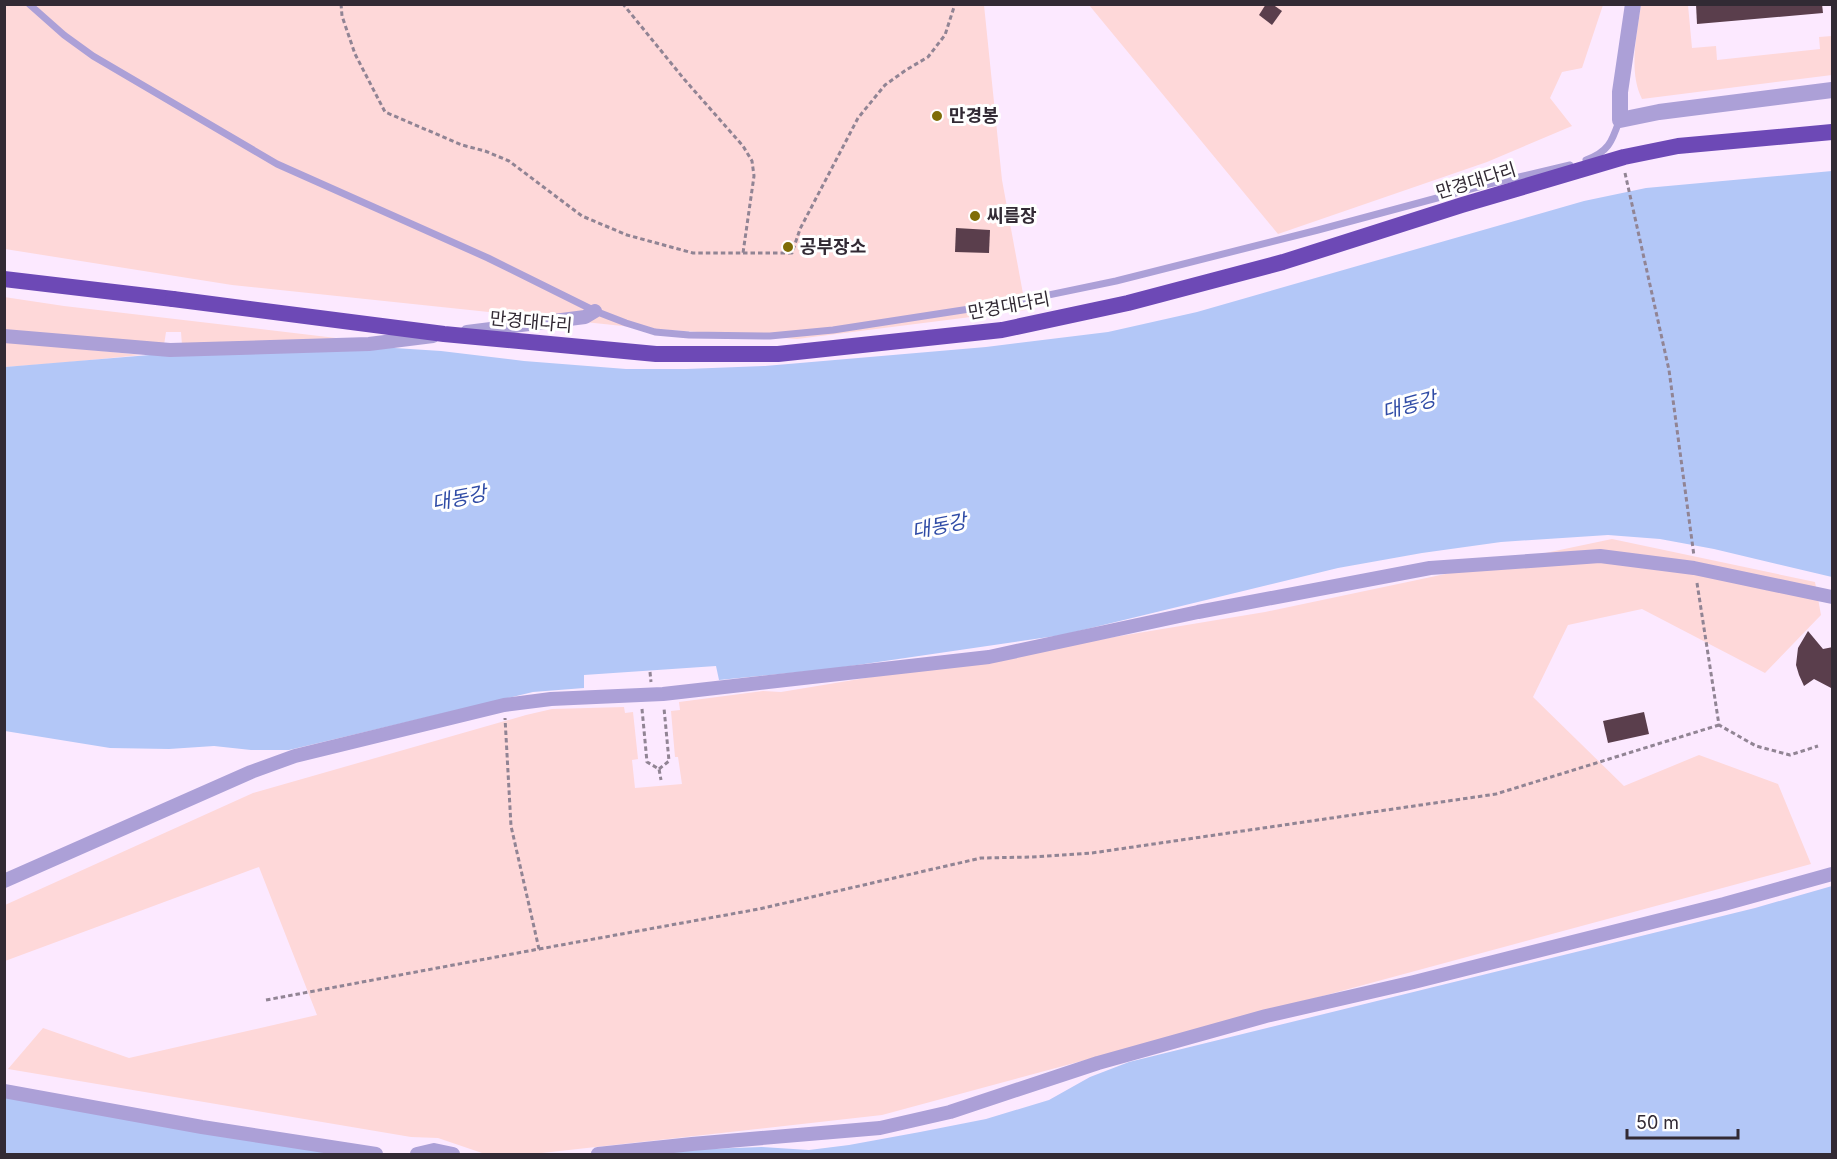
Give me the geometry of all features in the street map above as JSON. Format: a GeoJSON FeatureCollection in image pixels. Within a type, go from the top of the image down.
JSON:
{"type":"FeatureCollection","features":[{"type":"Feature","properties":{"kind":"highway","name":"만경대다리"},"geometry":{"type":"LineString","coordinates":[[4,279],[444,334],[656,354],[778,354],[1002,330],[1128,303],[1282,262],[1624,157],[1678,146],[1833,132]]}},
{"type":"Feature","properties":{"kind":"street"},"geometry":{"type":"LineString","coordinates":[[1633,4],[1620,92],[1620,120],[1659,111],[1833,90]]}},
{"type":"Feature","properties":{"kind":"street"},"geometry":{"type":"LineString","coordinates":[[4,336],[170,350],[369,344],[585,317],[595,311]]}},
{"type":"Feature","properties":{"kind":"street"},"geometry":{"type":"LineString","coordinates":[[4,881],[251,772],[295,756],[504,705],[550,699],[663,694],[989,657],[1198,612],[1430,568],[1600,556],[1694,567],[1833,597]]}},
{"type":"Feature","properties":{"kind":"street"},"geometry":{"type":"LineString","coordinates":[[598,1155],[692,1144],[880,1128],[950,1112],[1098,1063],[1266,1016],[1494,962],[1833,874]]}},
{"type":"Feature","properties":{"kind":"street"},"geometry":{"type":"LineString","coordinates":[[4,1091],[190,1125],[376,1155]]}},
{"type":"Feature","properties":{"kind":"street"},"geometry":{"type":"LineString","coordinates":[[417,1155],[434,1150],[453,1155]]}},
{"type":"Feature","properties":{"kind":"lane"},"geometry":{"type":"LineString","coordinates":[[28,4],[93,56],[212,124],[247,148],[333,190],[488,258],[595,311],[655,332],[688,335],[770,336],[833,330],[1015,302],[1127,279],[1489,184],[1583,162],[1598,156],[1612,143],[1620,120]]}},
{"type":"Feature","properties":{"kind":"path"},"geometry":{"type":"LineString","coordinates":[[341,4],[342,16],[355,54],[385,112],[462,145],[509,161],[582,216],[627,235],[693,254],[792,253],[800,229],[858,118],[885,85],[928,57],[945,34],[955,4]]}},
{"type":"Feature","properties":{"kind":"path"},"geometry":{"type":"LineString","coordinates":[[623,4],[684,79],[743,146],[752,160],[754,176],[743,253]]}},
{"type":"Feature","properties":{"kind":"path"},"geometry":{"type":"LineString","coordinates":[[1626,183],[1669,370],[1694,550],[1694,567],[1719,725]]}},
{"type":"Feature","properties":{"kind":"path"},"geometry":{"type":"LineString","coordinates":[[650,672],[651,681]]}},
{"type":"Feature","properties":{"kind":"path"},"geometry":{"type":"LineString","coordinates":[[504,705],[511,826],[538,949]]}},
{"type":"Feature","properties":{"kind":"path"},"geometry":{"type":"LineString","coordinates":[[659,770],[669,761],[664,711]]}},
{"type":"Feature","properties":{"kind":"path"},"geometry":{"type":"LineString","coordinates":[[642,712],[646,762],[659,770],[661,780]]}},
{"type":"Feature","properties":{"kind":"path"},"geometry":{"type":"LineString","coordinates":[[266,1000],[759,909],[981,858],[1092,853],[1496,794],[1719,725],[1756,746],[1790,755],[1818,746]]}},
{"type":"Feature","properties":{"kind":"shaded area"},"geometry":{"type":"Polygon","coordinates":[[[4,5],[984,5],[1002,180],[1026,310],[797,339],[642,328],[232,285],[5,249],[4,5]]]}},
{"type":"Feature","properties":{"kind":"shaded area"},"geometry":{"type":"Polygon","coordinates":[[[1089,5],[1603,5],[1582,68],[1562,72],[1550,98],[1572,126],[1487,162],[1278,234],[1089,5]]]}},
{"type":"Feature","properties":{"kind":"shaded area"},"geometry":{"type":"Polygon","coordinates":[[[1641,5],[1688,5],[1692,48],[1716,46],[1717,60],[1820,49],[1819,37],[1832,36],[1832,75],[1642,99],[1634,65],[1641,5]]]}},
{"type":"Feature","properties":{"kind":"shaded area"},"geometry":{"type":"Polygon","coordinates":[[[4,297],[336,338],[334,343],[182,345],[181,332],[166,332],[164,345],[5,331],[4,297]]]}},
{"type":"Feature","properties":{"kind":"shaded area"},"geometry":{"type":"Polygon","coordinates":[[[5,341],[141,355],[5,367],[5,341]]]}},
{"type":"Feature","properties":{"kind":"shaded area"},"geometry":{"type":"Polygon","coordinates":[[[1612,539],[1815,582],[1821,615],[1765,673],[1642,609],[1568,625],[1533,697],[1624,786],[1699,755],[1778,784],[1811,864],[882,1115],[533,1154],[485,1154],[438,1138],[411,1137],[8,1069],[43,1028],[129,1058],[317,1015],[259,867],[5,961],[5,905],[253,793],[526,715],[552,709],[624,707],[625,713],[633,712],[638,759],[632,760],[635,788],[682,784],[678,757],[675,757],[671,711],[680,710],[679,702],[763,691],[781,692],[1265,612],[1612,539]]]}},
{"type":"Feature","properties":{"kind":"water","name":"대동강"},"geometry":{"type":"Polygon","coordinates":[[[1832,171],[1832,577],[1714,549],[1660,539],[1608,535],[1501,542],[1338,568],[1062,635],[830,669],[719,680],[716,666],[584,675],[584,688],[533,692],[289,750],[251,750],[214,746],[169,749],[110,748],[5,731],[5,367],[210,350],[379,347],[626,369],[686,369],[765,366],[986,347],[1108,332],[1197,312],[1584,201],[1646,188],[1832,171]]]}},
{"type":"Feature","properties":{"kind":"water"},"geometry":{"type":"Polygon","coordinates":[[[1832,886],[1832,1154],[655,1154],[762,1147],[809,1150],[849,1145],[986,1119],[1049,1100],[1090,1077],[1129,1062],[1755,908],[1832,886]]]}},
{"type":"Feature","properties":{"kind":"water"},"geometry":{"type":"Polygon","coordinates":[[[5,1097],[353,1154],[5,1154],[5,1097]]]}},
{"type":"Feature","properties":{"kind":"building"},"geometry":{"type":"Polygon","coordinates":[[[1266,4],[1272,4],[1282,11],[1272,25],[1259,15],[1266,4]]]}},
{"type":"Feature","properties":{"kind":"building"},"geometry":{"type":"Polygon","coordinates":[[[1696,4],[1822,4],[1823,13],[1697,24],[1696,4]]]}},
{"type":"Feature","properties":{"kind":"building"},"geometry":{"type":"Polygon","coordinates":[[[956,228],[990,230],[989,253],[955,252],[956,228]]]}},
{"type":"Feature","properties":{"kind":"building"},"geometry":{"type":"Polygon","coordinates":[[[1808,631],[1823,649],[1833,647],[1833,689],[1814,679],[1804,686],[1799,675],[1796,665],[1798,648],[1808,631]]]}},
{"type":"Feature","properties":{"kind":"building"},"geometry":{"type":"Polygon","coordinates":[[[1644,712],[1649,734],[1608,743],[1603,721],[1644,712]]]}},
{"type":"Feature","properties":{"kind":"place","name":"만경봉"},"geometry":{"type":"Point","coordinates":[937,116]}},
{"type":"Feature","properties":{"kind":"place","name":"씨름장"},"geometry":{"type":"Point","coordinates":[975,216]}},
{"type":"Feature","properties":{"kind":"place","name":"공부장소"},"geometry":{"type":"Point","coordinates":[788,247]}}]}
